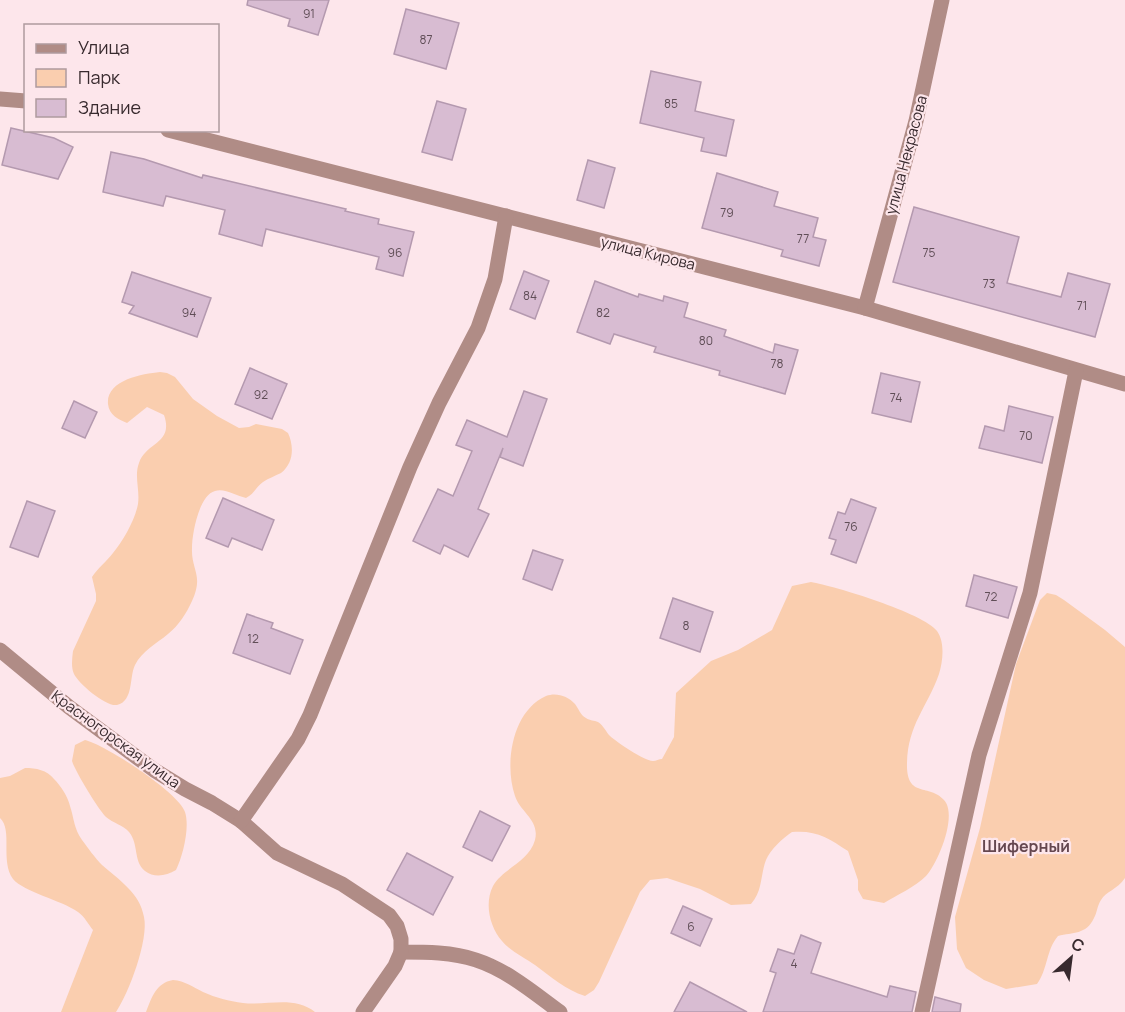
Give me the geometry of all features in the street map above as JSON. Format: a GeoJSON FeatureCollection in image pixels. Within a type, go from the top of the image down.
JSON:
{"type":"FeatureCollection","features":[{"type":"Feature","properties":{"kind":"street","name":"улица Некрасова"},"geometry":{"type":"LineString","coordinates":[[865,308],[916,122],[942,0]]}},
{"type":"Feature","properties":{"kind":"street"},"geometry":{"type":"LineString","coordinates":[[0,99],[24,101]]}},
{"type":"Feature","properties":{"kind":"street","name":"улица Кирова"},"geometry":{"type":"LineString","coordinates":[[176,132],[865,308],[1125,384]]}},
{"type":"Feature","properties":{"kind":"street"},"geometry":{"type":"LineString","coordinates":[[241,822],[298,739],[310,715],[410,467],[439,403],[478,328],[495,279],[506,216]]}},
{"type":"Feature","properties":{"kind":"street"},"geometry":{"type":"LineString","coordinates":[[922,1012],[979,754],[1030,593],[1076,371]]}},
{"type":"Feature","properties":{"kind":"street","name":"Красногорская улица"},"geometry":{"type":"LineString","coordinates":[[0,650],[69,707],[154,770],[241,822],[277,853],[342,884],[389,915],[401,939],[401,952]]}},
{"type":"Feature","properties":{"kind":"street"},"geometry":{"type":"LineString","coordinates":[[363,1012],[395,966],[401,952],[445,954],[476,960],[496,968],[560,1012]]}},
{"type":"Feature","properties":{"kind":"green space"},"geometry":{"type":"Polygon","coordinates":[[[160,372],[175,377],[193,399],[239,428],[256,424],[282,429],[288,433],[290,438],[292,454],[281,473],[263,482],[246,498],[219,490],[209,494],[201,507],[192,542],[197,585],[192,601],[176,627],[138,660],[133,670],[126,699],[122,703],[112,705],[93,694],[74,674],[73,651],[96,601],[92,577],[125,536],[138,504],[139,463],[142,456],[162,437],[166,425],[164,415],[147,407],[127,423],[120,420],[110,411],[109,396],[113,389],[126,380],[160,372]]]}},
{"type":"Feature","properties":{"kind":"green space"},"geometry":{"type":"Polygon","coordinates":[[[811,582],[858,595],[915,616],[929,624],[940,635],[942,652],[940,669],[914,727],[907,763],[910,782],[919,789],[938,795],[948,807],[948,827],[945,839],[931,870],[922,880],[884,903],[863,899],[858,890],[858,880],[848,851],[822,836],[808,832],[792,832],[777,844],[768,856],[758,893],[751,904],[731,905],[700,889],[667,878],[650,880],[640,892],[599,982],[594,990],[585,996],[565,987],[509,948],[494,929],[489,900],[497,880],[527,854],[535,840],[535,827],[515,796],[510,769],[514,740],[525,713],[534,703],[546,696],[554,694],[565,697],[575,704],[584,717],[598,722],[610,736],[631,751],[649,760],[662,759],[674,737],[676,693],[711,661],[738,650],[772,630],[792,586],[811,582]]]}},
{"type":"Feature","properties":{"kind":"green space"},"geometry":{"type":"Polygon","coordinates":[[[1047,593],[1064,600],[1125,647],[1125,878],[1103,897],[1094,918],[1087,927],[1079,932],[1058,936],[1051,947],[1037,984],[1006,989],[984,980],[966,968],[957,949],[955,917],[980,828],[1016,664],[1040,600],[1047,593]]]}},
{"type":"Feature","properties":{"kind":"green space"},"geometry":{"type":"Polygon","coordinates":[[[85,740],[109,751],[141,771],[170,793],[180,804],[185,812],[187,825],[183,849],[176,870],[160,875],[152,875],[145,871],[141,867],[129,832],[106,817],[98,806],[72,761],[75,745],[85,740]]]}},
{"type":"Feature","properties":{"kind":"green space"},"geometry":{"type":"Polygon","coordinates":[[[25,768],[45,772],[57,782],[68,799],[79,836],[102,865],[133,894],[142,908],[145,927],[141,952],[132,979],[116,1012],[61,1012],[93,930],[78,912],[18,884],[9,872],[6,830],[0,818],[0,778],[10,776],[25,768]]]}},
{"type":"Feature","properties":{"kind":"green space"},"geometry":{"type":"Polygon","coordinates":[[[173,980],[228,1000],[252,1004],[289,1002],[315,1012],[146,1012],[159,987],[173,980]]]}},
{"type":"Feature","properties":{"kind":"building"},"geometry":{"type":"Polygon","coordinates":[[[248,0],[329,0],[318,35],[288,26],[290,19],[247,5],[248,0]]]}},
{"type":"Feature","properties":{"kind":"building"},"geometry":{"type":"Polygon","coordinates":[[[406,9],[459,23],[446,69],[394,54],[406,9]]]}},
{"type":"Feature","properties":{"kind":"building"},"geometry":{"type":"Polygon","coordinates":[[[651,71],[701,82],[695,111],[734,120],[726,156],[701,151],[704,138],[640,123],[651,71]]]}},
{"type":"Feature","properties":{"kind":"building"},"geometry":{"type":"Polygon","coordinates":[[[437,101],[466,109],[452,160],[422,152],[437,101]]]}},
{"type":"Feature","properties":{"kind":"building"},"geometry":{"type":"Polygon","coordinates":[[[11,128],[54,138],[73,147],[58,179],[2,165],[11,128]]]}},
{"type":"Feature","properties":{"kind":"building"},"geometry":{"type":"Polygon","coordinates":[[[111,152],[144,159],[202,178],[203,175],[346,209],[345,211],[379,219],[378,224],[414,232],[403,276],[376,269],[379,257],[266,229],[262,246],[219,234],[225,210],[166,196],[163,206],[103,192],[111,152]]]}},
{"type":"Feature","properties":{"kind":"building"},"geometry":{"type":"Polygon","coordinates":[[[588,160],[615,168],[604,208],[577,200],[588,160]]]}},
{"type":"Feature","properties":{"kind":"building"},"geometry":{"type":"Polygon","coordinates":[[[717,173],[778,192],[774,206],[818,218],[813,237],[826,240],[819,266],[781,256],[783,250],[702,228],[717,173]]]}},
{"type":"Feature","properties":{"kind":"building"},"geometry":{"type":"Polygon","coordinates":[[[914,207],[1019,237],[1007,283],[1061,297],[1068,273],[1110,284],[1095,337],[893,282],[914,207]]]}},
{"type":"Feature","properties":{"kind":"building"},"geometry":{"type":"Polygon","coordinates":[[[524,271],[549,281],[535,319],[510,309],[524,271]]]}},
{"type":"Feature","properties":{"kind":"building"},"geometry":{"type":"Polygon","coordinates":[[[132,272],[211,298],[197,337],[129,313],[134,306],[122,302],[132,272]]]}},
{"type":"Feature","properties":{"kind":"building"},"geometry":{"type":"Polygon","coordinates":[[[595,281],[638,297],[639,294],[663,301],[664,296],[688,303],[684,317],[726,330],[724,336],[773,353],[775,344],[798,350],[785,394],[719,375],[720,371],[654,352],[656,347],[614,334],[610,344],[577,332],[595,281]]]}},
{"type":"Feature","properties":{"kind":"building"},"geometry":{"type":"Polygon","coordinates":[[[250,368],[287,384],[272,419],[235,404],[250,368]]]}},
{"type":"Feature","properties":{"kind":"building"},"geometry":{"type":"Polygon","coordinates":[[[881,373],[920,382],[911,422],[872,413],[881,373]]]}},
{"type":"Feature","properties":{"kind":"building"},"geometry":{"type":"Polygon","coordinates":[[[524,391],[547,399],[523,466],[500,457],[503,448],[478,509],[489,514],[468,557],[444,545],[440,554],[413,541],[438,489],[453,496],[472,451],[456,445],[467,420],[507,437],[524,391]]]}},
{"type":"Feature","properties":{"kind":"building"},"geometry":{"type":"Polygon","coordinates":[[[74,401],[97,412],[85,438],[62,428],[74,401]]]}},
{"type":"Feature","properties":{"kind":"building"},"geometry":{"type":"Polygon","coordinates":[[[1009,406],[1053,417],[1042,463],[979,448],[985,426],[1004,431],[1009,406]]]}},
{"type":"Feature","properties":{"kind":"building"},"geometry":{"type":"Polygon","coordinates":[[[223,498],[274,520],[262,550],[232,538],[228,547],[206,538],[223,498]]]}},
{"type":"Feature","properties":{"kind":"building"},"geometry":{"type":"Polygon","coordinates":[[[851,499],[876,508],[856,563],[831,554],[836,540],[829,538],[838,512],[845,514],[851,499]]]}},
{"type":"Feature","properties":{"kind":"building"},"geometry":{"type":"Polygon","coordinates":[[[27,501],[55,511],[38,557],[10,547],[27,501]]]}},
{"type":"Feature","properties":{"kind":"building"},"geometry":{"type":"Polygon","coordinates":[[[533,550],[563,560],[552,590],[523,579],[533,550]]]}},
{"type":"Feature","properties":{"kind":"building"},"geometry":{"type":"Polygon","coordinates":[[[974,575],[1017,587],[1008,618],[966,606],[974,575]]]}},
{"type":"Feature","properties":{"kind":"building"},"geometry":{"type":"Polygon","coordinates":[[[673,598],[713,612],[700,652],[660,638],[673,598]]]}},
{"type":"Feature","properties":{"kind":"building"},"geometry":{"type":"Polygon","coordinates":[[[247,614],[273,623],[271,628],[303,640],[290,674],[233,653],[247,614]]]}},
{"type":"Feature","properties":{"kind":"building"},"geometry":{"type":"Polygon","coordinates":[[[480,811],[510,826],[492,861],[463,847],[480,811]]]}},
{"type":"Feature","properties":{"kind":"building"},"geometry":{"type":"Polygon","coordinates":[[[407,853],[453,877],[433,915],[387,890],[407,853]]]}},
{"type":"Feature","properties":{"kind":"building"},"geometry":{"type":"Polygon","coordinates":[[[683,906],[712,919],[700,946],[671,933],[683,906]]]}},
{"type":"Feature","properties":{"kind":"building"},"geometry":{"type":"Polygon","coordinates":[[[801,935],[821,943],[811,973],[887,997],[890,986],[916,992],[912,1012],[763,1012],[776,973],[770,971],[778,949],[794,954],[801,935]]]}},
{"type":"Feature","properties":{"kind":"building"},"geometry":{"type":"Polygon","coordinates":[[[690,982],[747,1012],[674,1012],[690,982]]]}},
{"type":"Feature","properties":{"kind":"building"},"geometry":{"type":"Polygon","coordinates":[[[935,997],[961,1004],[960,1012],[932,1012],[935,997]]]}},
{"type":"Feature","properties":{"kind":"district","name":"Шиферный"},"geometry":{"type":"Point","coordinates":[1026,846]}}]}
